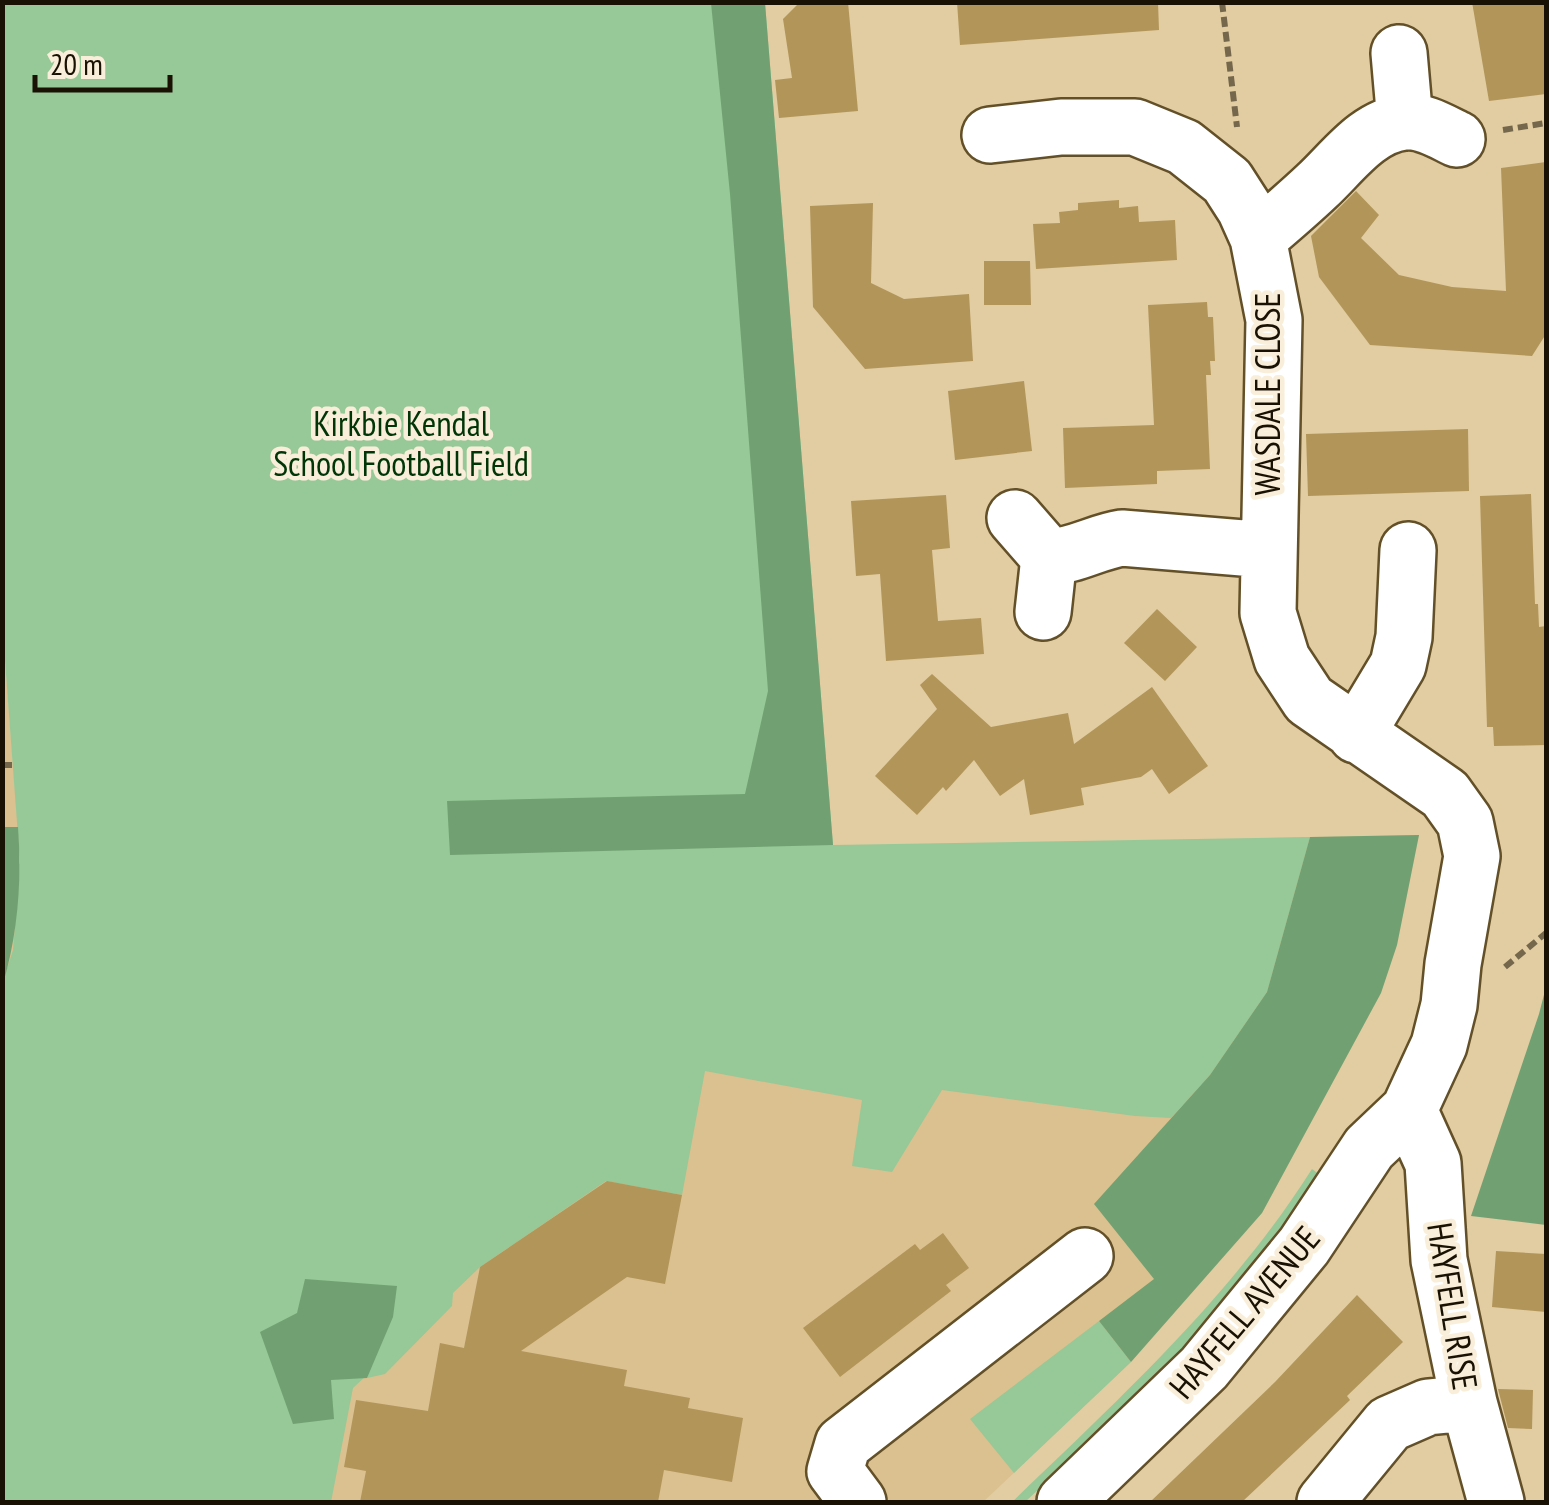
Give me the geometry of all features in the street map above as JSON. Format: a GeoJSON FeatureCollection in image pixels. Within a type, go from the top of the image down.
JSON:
{"type":"FeatureCollection","features":[{"type":"Feature","properties":{"kind":"street"},"geometry":{"type":"LineString","coordinates":[[1399,54],[1405,122]]}},
{"type":"Feature","properties":{"kind":"street"},"geometry":{"type":"LineString","coordinates":[[1258,238],[1320,183],[1348,152],[1373,135],[1405,122],[1431,126],[1457,139]]}},
{"type":"Feature","properties":{"kind":"street","name":"WASDALE CLOSE"},"geometry":{"type":"LineString","coordinates":[[990,135],[1061,126],[1135,126],[1184,148],[1227,181],[1258,238],[1274,320],[1268,613],[1282,660],[1309,700],[1444,794],[1464,822],[1472,856],[1439,1045],[1409,1110]]}},
{"type":"Feature","properties":{"kind":"street","name":"WASDALE CLOSE"},"geometry":{"type":"LineString","coordinates":[[1043,612],[1032,538],[1064,556],[1100,541],[1122,538],[1267,550]]}},
{"type":"Feature","properties":{"kind":"street"},"geometry":{"type":"LineString","coordinates":[[1356,735],[1398,666],[1404,637],[1408,550]]}},
{"type":"Feature","properties":{"kind":"street","name":"HAYFELL RISE"},"geometry":{"type":"LineString","coordinates":[[1409,1110],[1433,1164],[1439,1260],[1468,1403],[1496,1502]]}},
{"type":"Feature","properties":{"kind":"street","name":"HAYFELL AVENUE"},"geometry":{"type":"LineString","coordinates":[[1066,1502],[1204,1368],[1304,1246],[1369,1148],[1409,1110]]}},
{"type":"Feature","properties":{"kind":"street"},"geometry":{"type":"LineString","coordinates":[[858,1502],[835,1471],[843,1444],[1085,1256]]}},
{"type":"Feature","properties":{"kind":"street"},"geometry":{"type":"LineString","coordinates":[[1325,1502],[1389,1424],[1428,1407],[1468,1403]]}},
{"type":"Feature","properties":{"kind":"path"},"geometry":{"type":"LineString","coordinates":[[1222,2],[1240,147],[1227,181]]}},
{"type":"Feature","properties":{"kind":"path"},"geometry":{"type":"LineString","coordinates":[[2,765],[12,764]]}},
{"type":"Feature","properties":{"kind":"shaded area"},"geometry":{"type":"Polygon","coordinates":[[[2,620],[13,765],[18,827],[3,827],[2,620]]]}},
{"type":"Feature","properties":{"kind":"shaded area"},"geometry":{"type":"Polygon","coordinates":[[[1419,835],[1397,945],[1381,993],[1262,1213],[1131,1362],[983,1502],[891,1502],[858,1472],[828,1502],[3,1502],[3,864],[1419,835]]]}},
{"type":"Feature","properties":{"kind":"green space","name":"Kirkbie Kendal School Football Field"},"geometry":{"type":"Polygon","coordinates":[[[3,3],[765,3],[833,845],[1310,837],[1267,992],[1210,1075],[1171,1118],[942,1090],[892,1172],[852,1166],[862,1100],[705,1071],[682,1195],[606,1181],[480,1267],[453,1293],[452,1306],[385,1374],[367,1378],[368,1374],[353,1388],[331,1502],[3,1502],[2,984],[13,950],[20,863],[2,620],[3,3]]]}},
{"type":"Feature","properties":{"kind":"green space"},"geometry":{"type":"Polygon","coordinates":[[[711,3],[765,3],[833,845],[450,855],[447,801],[745,794],[768,691],[730,194],[711,3]]]}},
{"type":"Feature","properties":{"kind":"green space"},"geometry":{"type":"Polygon","coordinates":[[[3,827],[18,827],[19,867],[18,906],[3,984],[3,827]]]}},
{"type":"Feature","properties":{"kind":"green space"},"geometry":{"type":"Polygon","coordinates":[[[1419,835],[1397,945],[1381,993],[1262,1213],[1131,1362],[1099,1321],[1154,1279],[1094,1204],[1210,1075],[1267,992],[1310,837],[1419,835]]]}},
{"type":"Feature","properties":{"kind":"green space"},"geometry":{"type":"Polygon","coordinates":[[[1546,987],[1546,1225],[1471,1216],[1539,1014],[1546,987]]]}},
{"type":"Feature","properties":{"kind":"green space"},"geometry":{"type":"Polygon","coordinates":[[[1312,1169],[1320,1175],[1304,1199],[1200,1335],[1025,1502],[1012,1502],[1133,1385],[1210,1303],[1280,1216],[1312,1169]]]}},
{"type":"Feature","properties":{"kind":"green space"},"geometry":{"type":"Polygon","coordinates":[[[305,1279],[397,1286],[393,1317],[367,1378],[331,1380],[334,1419],[293,1424],[260,1332],[297,1313],[305,1279]]]}},
{"type":"Feature","properties":{"kind":"green space"},"geometry":{"type":"Polygon","coordinates":[[[1099,1321],[1131,1362],[1014,1473],[970,1419],[1099,1321]]]}},
{"type":"Feature","properties":{"kind":"building"},"geometry":{"type":"Polygon","coordinates":[[[800,2],[848,2],[858,111],[779,118],[775,80],[792,78],[783,19],[800,2]]]}},
{"type":"Feature","properties":{"kind":"building"},"geometry":{"type":"Polygon","coordinates":[[[957,2],[1158,2],[1159,30],[960,45],[957,2]]]}},
{"type":"Feature","properties":{"kind":"building"},"geometry":{"type":"Polygon","coordinates":[[[1472,2],[1546,2],[1546,94],[1489,101],[1472,2]]]}},
{"type":"Feature","properties":{"kind":"building"},"geometry":{"type":"Polygon","coordinates":[[[1546,162],[1546,334],[1532,356],[1370,345],[1319,277],[1311,236],[1356,191],[1379,215],[1361,238],[1399,275],[1452,287],[1506,291],[1501,168],[1546,162]]]}},
{"type":"Feature","properties":{"kind":"building"},"geometry":{"type":"Polygon","coordinates":[[[1119,200],[1119,208],[1138,206],[1139,222],[1175,220],[1177,260],[1036,269],[1033,224],[1060,223],[1059,212],[1078,210],[1078,203],[1119,200]]]}},
{"type":"Feature","properties":{"kind":"building"},"geometry":{"type":"Polygon","coordinates":[[[873,203],[871,283],[904,299],[969,294],[973,361],[865,369],[813,307],[810,206],[873,203]]]}},
{"type":"Feature","properties":{"kind":"building"},"geometry":{"type":"Polygon","coordinates":[[[984,261],[1030,261],[1031,305],[984,305],[984,261]]]}},
{"type":"Feature","properties":{"kind":"building"},"geometry":{"type":"Polygon","coordinates":[[[1207,302],[1208,317],[1213,317],[1215,361],[1210,361],[1211,375],[1206,375],[1210,469],[1157,471],[1157,484],[1065,488],[1063,428],[1154,425],[1148,305],[1207,302]]]}},
{"type":"Feature","properties":{"kind":"building"},"geometry":{"type":"Polygon","coordinates":[[[1024,381],[1032,451],[955,460],[948,391],[1024,381]]]}},
{"type":"Feature","properties":{"kind":"building"},"geometry":{"type":"Polygon","coordinates":[[[1468,429],[1469,491],[1308,496],[1306,434],[1468,429]]]}},
{"type":"Feature","properties":{"kind":"building"},"geometry":{"type":"Polygon","coordinates":[[[1531,494],[1535,604],[1539,627],[1546,626],[1546,745],[1494,746],[1493,727],[1487,727],[1480,496],[1531,494]]]}},
{"type":"Feature","properties":{"kind":"building"},"geometry":{"type":"Polygon","coordinates":[[[946,495],[950,548],[932,550],[938,621],[981,618],[984,654],[886,661],[880,574],[856,576],[851,501],[946,495]]]}},
{"type":"Feature","properties":{"kind":"building"},"geometry":{"type":"Polygon","coordinates":[[[1157,609],[1197,647],[1165,681],[1124,643],[1157,609]]]}},
{"type":"Feature","properties":{"kind":"building"},"geometry":{"type":"Polygon","coordinates":[[[932,674],[991,727],[1068,713],[1074,744],[1152,687],[1208,766],[1169,794],[1152,769],[1141,777],[1081,788],[1084,805],[1030,815],[1024,779],[1000,796],[974,760],[917,815],[875,776],[937,709],[920,685],[932,674]]]}},
{"type":"Feature","properties":{"kind":"building"},"geometry":{"type":"Polygon","coordinates":[[[607,1181],[682,1195],[665,1284],[627,1277],[521,1351],[627,1370],[624,1386],[690,1398],[688,1408],[743,1418],[732,1482],[664,1470],[658,1502],[360,1502],[366,1471],[344,1467],[356,1400],[428,1411],[440,1343],[464,1348],[480,1267],[607,1181]]]}},
{"type":"Feature","properties":{"kind":"building"},"geometry":{"type":"Polygon","coordinates":[[[943,1233],[969,1268],[946,1285],[951,1291],[840,1377],[803,1328],[915,1244],[920,1250],[943,1233]]]}},
{"type":"Feature","properties":{"kind":"building"},"geometry":{"type":"Polygon","coordinates":[[[1496,1251],[1546,1254],[1546,1312],[1492,1307],[1496,1251]]]}},
{"type":"Feature","properties":{"kind":"building"},"geometry":{"type":"Polygon","coordinates":[[[1357,1295],[1403,1342],[1347,1396],[1350,1400],[1242,1502],[1150,1502],[1275,1382],[1357,1295]]]}},
{"type":"Feature","properties":{"kind":"building"},"geometry":{"type":"Polygon","coordinates":[[[1498,1389],[1533,1390],[1532,1429],[1508,1428],[1498,1389]]]}}]}
